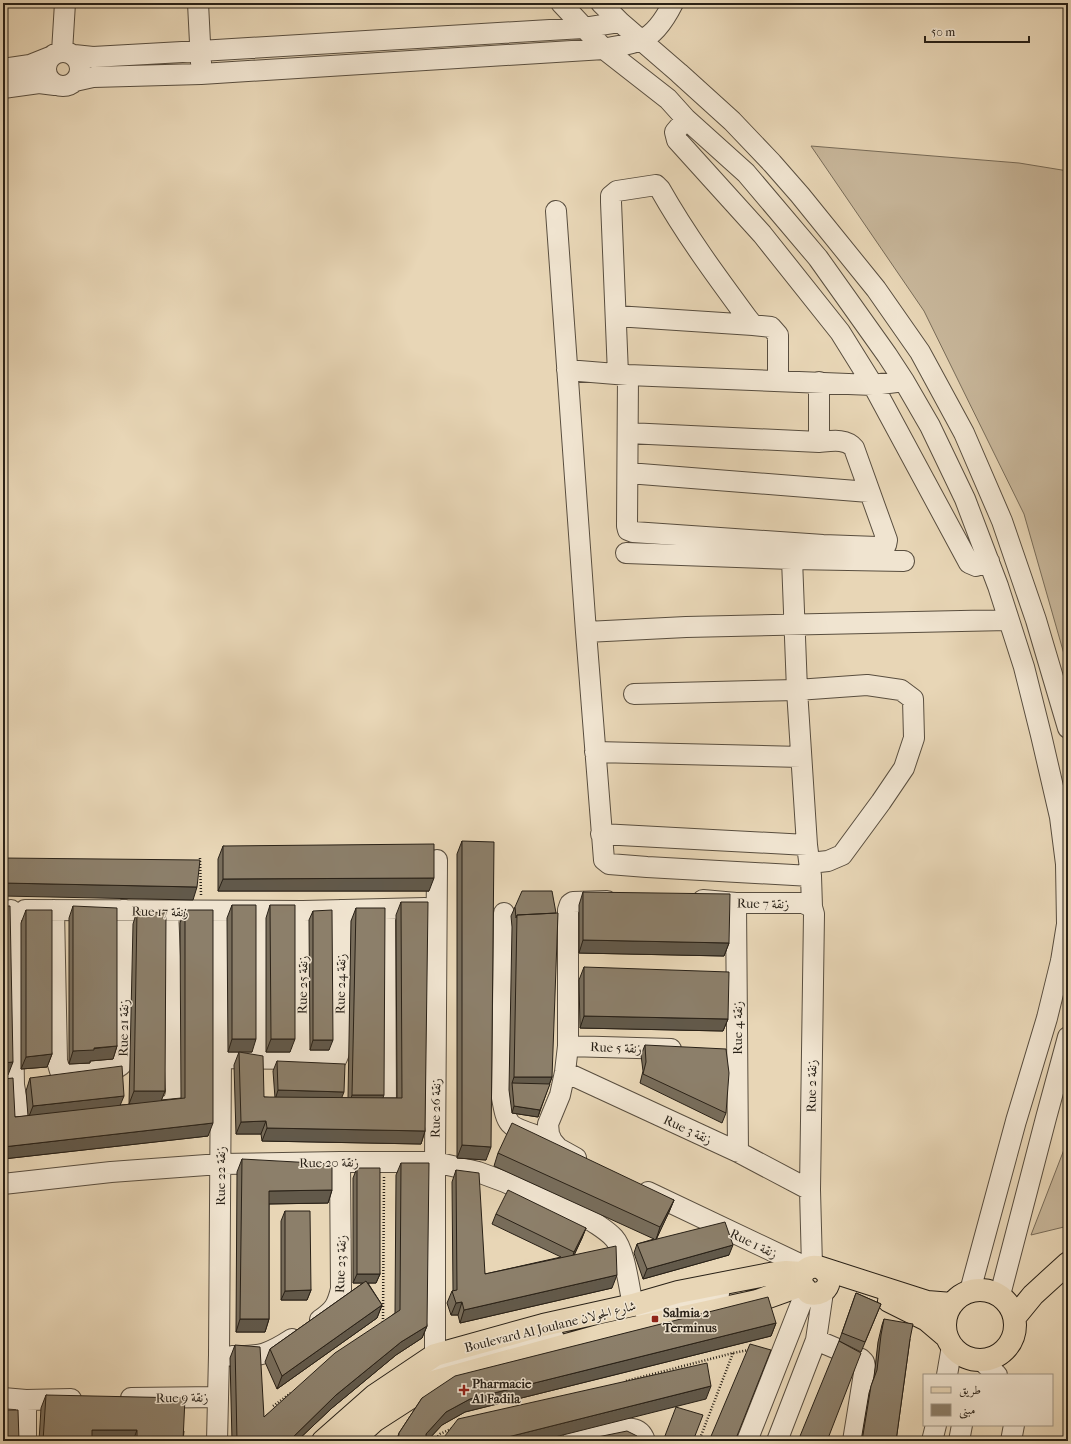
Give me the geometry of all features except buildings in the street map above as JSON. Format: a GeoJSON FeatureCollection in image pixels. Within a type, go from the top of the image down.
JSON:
{"type":"FeatureCollection","features":[{"type":"Feature","properties":{"kind":"main road"},"geometry":{"type":"LineString","coordinates":[[1015,1317],[1033,1295],[1068,1263]]}},
{"type":"Feature","properties":{"kind":"main road","name":"Boulevard Al Joulane شارع الجولان"},"geometry":{"type":"LineString","coordinates":[[323,1441],[374,1396],[435,1355],[543,1325],[633,1305],[678,1292],[786,1272],[810,1279]]}},
{"type":"Feature","properties":{"kind":"main road"},"geometry":{"type":"LineString","coordinates":[[810,1279],[927,1302],[952,1304]]}},
{"type":"Feature","properties":{"kind":"main road"},"geometry":{"type":"LineString","coordinates":[[810,1279],[855,1287],[882,1298],[927,1320],[962,1356],[982,1368],[1004,1351],[1012,1341],[1015,1329],[1015,1317],[1009,1305],[1000,1295],[991,1291],[980,1289],[970,1291],[960,1296],[952,1304],[946,1314],[945,1326],[949,1342]]}},
{"type":"Feature","properties":{"kind":"main road","name":"Boulevard Al Joulane شارع الجولان"},"geometry":{"type":"LineString","coordinates":[[358,1439],[374,1421],[436,1381],[602,1335],[757,1301],[810,1279]]}},
{"type":"Feature","properties":{"kind":"street"},"geometry":{"type":"LineString","coordinates":[[62,55],[65,3]]}},
{"type":"Feature","properties":{"kind":"street"},"geometry":{"type":"LineString","coordinates":[[198,3],[201,74]]}},
{"type":"Feature","properties":{"kind":"street"},"geometry":{"type":"LineString","coordinates":[[561,3],[604,49],[668,99],[686,119],[746,172],[818,258],[887,354],[936,438],[965,499],[989,561],[1008,620],[1030,690],[1060,817],[1066,864],[1067,924],[1061,961],[1046,1018],[1016,1121],[970,1291]]}},
{"type":"Feature","properties":{"kind":"street"},"geometry":{"type":"LineString","coordinates":[[601,3],[620,22],[732,121],[772,163],[800,195],[876,289],[920,352],[964,433],[1002,521],[1036,620],[1068,728]]}},
{"type":"Feature","properties":{"kind":"street"},"geometry":{"type":"LineString","coordinates":[[3,88],[39,83],[66,86],[75,81],[93,77],[201,74],[604,49],[641,40],[661,23],[673,3]]}},
{"type":"Feature","properties":{"kind":"street"},"geometry":{"type":"LineString","coordinates":[[3,69],[30,65],[62,55],[93,57],[200,51],[583,28],[620,22]]}},
{"type":"Feature","properties":{"kind":"street"},"geometry":{"type":"LineString","coordinates":[[62,55],[80,65],[78,76],[75,81]]}},
{"type":"Feature","properties":{"kind":"street"},"geometry":{"type":"LineString","coordinates":[[55,84],[50,81],[45,69],[47,63],[62,55]]}},
{"type":"Feature","properties":{"kind":"street"},"geometry":{"type":"LineString","coordinates":[[686,119],[675,132],[677,140],[762,234],[840,332],[873,385],[969,564],[976,566],[989,561]]}},
{"type":"Feature","properties":{"kind":"street"},"geometry":{"type":"LineString","coordinates":[[628,433],[819,442],[845,441],[854,448],[888,540],[886,545],[883,547],[823,546],[633,532],[628,530],[628,433],[616,316],[612,196],[617,191],[656,185],[660,189],[676,218],[706,263],[753,325]]}},
{"type":"Feature","properties":{"kind":"street"},"geometry":{"type":"LineString","coordinates":[[556,211],[604,860],[609,864],[647,867],[828,861],[842,855],[881,802],[904,768],[914,738],[913,699],[901,690],[868,685],[797,690],[634,694]]}},
{"type":"Feature","properties":{"kind":"street"},"geometry":{"type":"LineString","coordinates":[[616,316],[771,327],[778,336],[778,381]]}},
{"type":"Feature","properties":{"kind":"street"},"geometry":{"type":"LineString","coordinates":[[567,370],[623,374],[873,385],[904,381]]}},
{"type":"Feature","properties":{"kind":"street"},"geometry":{"type":"LineString","coordinates":[[819,382],[819,442]]}},
{"type":"Feature","properties":{"kind":"street"},"geometry":{"type":"LineString","coordinates":[[628,473],[869,492]]}},
{"type":"Feature","properties":{"kind":"street"},"geometry":{"type":"LineString","coordinates":[[626,553],[792,559],[904,561]]}},
{"type":"Feature","properties":{"kind":"street","name":"Rue 2 زنقة"},"geometry":{"type":"LineString","coordinates":[[792,559],[801,757],[810,861],[812,907],[814,914],[810,1279]]}},
{"type":"Feature","properties":{"kind":"street"},"geometry":{"type":"LineString","coordinates":[[586,632],[686,627],[1008,620]]}},
{"type":"Feature","properties":{"kind":"street"},"geometry":{"type":"LineString","coordinates":[[595,752],[801,757]]}},
{"type":"Feature","properties":{"kind":"street"},"geometry":{"type":"LineString","coordinates":[[601,834],[810,861]]}},
{"type":"Feature","properties":{"kind":"street","name":"Rue 26 زنقة"},"geometry":{"type":"LineString","coordinates":[[435,1355],[434,1162],[437,860]]}},
{"type":"Feature","properties":{"kind":"street","name":"Rue 7 زنقة"},"geometry":{"type":"LineString","coordinates":[[685,899],[736,903],[803,903],[812,907]]}},
{"type":"Feature","properties":{"kind":"street"},"geometry":{"type":"LineString","coordinates":[[590,1164],[558,1148],[552,1141],[549,1134],[548,1124],[560,1095],[565,1072],[568,1046],[575,967],[568,910],[570,904],[576,902],[625,900]]}},
{"type":"Feature","properties":{"kind":"street","name":"Rue 4 زنقة"},"geometry":{"type":"LineString","coordinates":[[736,903],[729,976],[730,1051],[738,1152]]}},
{"type":"Feature","properties":{"kind":"street","name":"Rue 17 زنقة"},"geometry":{"type":"LineString","coordinates":[[7,910],[303,912],[437,908]]}},
{"type":"Feature","properties":{"kind":"street"},"geometry":{"type":"LineString","coordinates":[[7,910],[14,1085],[20,1118],[23,1122],[58,1119]]}},
{"type":"Feature","properties":{"kind":"street","name":"Rue 21 زنقة"},"geometry":{"type":"LineString","coordinates":[[54,910],[57,1061],[60,1071],[69,1073],[115,1069],[121,1065],[123,1060],[124,910]]}},
{"type":"Feature","properties":{"kind":"street","name":"Rue 24 زنقة"},"geometry":{"type":"LineString","coordinates":[[302,1059],[333,1059],[337,1058],[339,1053],[341,910]]}},
{"type":"Feature","properties":{"kind":"street"},"geometry":{"type":"LineString","coordinates":[[386,910],[386,1106]]}},
{"type":"Feature","properties":{"kind":"street"},"geometry":{"type":"LineString","coordinates":[[136,1110],[166,1107],[172,1104],[176,1092],[168,911]]}},
{"type":"Feature","properties":{"kind":"street","name":"Rue 22 زنقة"},"geometry":{"type":"LineString","coordinates":[[210,911],[221,1058],[217,1441]]}},
{"type":"Feature","properties":{"kind":"street"},"geometry":{"type":"LineString","coordinates":[[260,911],[261,1058]]}},
{"type":"Feature","properties":{"kind":"street","name":"Rue 25 زنقة"},"geometry":{"type":"LineString","coordinates":[[302,1059],[303,912]]}},
{"type":"Feature","properties":{"kind":"street"},"geometry":{"type":"LineString","coordinates":[[504,913],[502,1098],[504,1113],[507,1120],[517,1129],[552,1141]]}},
{"type":"Feature","properties":{"kind":"street"},"geometry":{"type":"LineString","coordinates":[[1000,1295],[1068,1037]]}},
{"type":"Feature","properties":{"kind":"street","name":"Rue 5 زنقة"},"geometry":{"type":"LineString","coordinates":[[568,1046],[691,1050]]}},
{"type":"Feature","properties":{"kind":"street"},"geometry":{"type":"LineString","coordinates":[[221,1058],[302,1059]]}},
{"type":"Feature","properties":{"kind":"street","name":"Rue 3 زنقة"},"geometry":{"type":"LineString","coordinates":[[565,1072],[738,1152],[810,1190]]}},
{"type":"Feature","properties":{"kind":"street","name":"Rue 23 زنقة"},"geometry":{"type":"LineString","coordinates":[[219,1355],[251,1356],[265,1354],[278,1348],[330,1313],[336,1306],[340,1289],[340,1162]]}},
{"type":"Feature","properties":{"kind":"street","name":"Rue 20 زنقة"},"geometry":{"type":"LineString","coordinates":[[3,1184],[111,1172],[220,1164],[434,1162],[470,1170],[505,1182],[592,1220],[615,1239],[622,1256],[633,1305]]}},
{"type":"Feature","properties":{"kind":"street","name":"Rue 1 زنقة"},"geometry":{"type":"LineString","coordinates":[[632,1185],[810,1279]]}},
{"type":"Feature","properties":{"kind":"street"},"geometry":{"type":"LineString","coordinates":[[777,1441],[816,1340],[810,1279]]}},
{"type":"Feature","properties":{"kind":"street"},"geometry":{"type":"LineString","coordinates":[[333,1441],[374,1406],[435,1364],[486,1349],[751,1286],[810,1279]]}},
{"type":"Feature","properties":{"kind":"street"},"geometry":{"type":"LineString","coordinates":[[338,1441],[374,1410],[435,1369],[484,1354],[810,1279]]}},
{"type":"Feature","properties":{"kind":"street"},"geometry":{"type":"LineString","coordinates":[[747,1441],[810,1279]]}},
{"type":"Feature","properties":{"kind":"street"},"geometry":{"type":"LineString","coordinates":[[816,1340],[861,1359],[864,1362],[865,1367],[853,1441]]}},
{"type":"Feature","properties":{"kind":"street"},"geometry":{"type":"LineString","coordinates":[[947,1374],[949,1342]]}},
{"type":"Feature","properties":{"kind":"street","name":"Rue 9 زنقة"},"geometry":{"type":"LineString","coordinates":[[114,1398],[218,1397]]}},
{"type":"Feature","properties":{"kind":"street"},"geometry":{"type":"LineString","coordinates":[[3,1398],[26,1400],[90,1399]]}},
{"type":"Feature","properties":{"kind":"street"},"geometry":{"type":"LineString","coordinates":[[26,1400],[26,1441]]}},
{"type":"Feature","properties":{"kind":"street"},"geometry":{"type":"LineString","coordinates":[[932,1441],[936,1426]]}},
{"type":"Feature","properties":{"kind":"street"},"geometry":{"type":"LineString","coordinates":[[959,1441],[962,1426]]}},
{"type":"Feature","properties":{"kind":"street"},"geometry":{"type":"LineString","coordinates":[[1011,1441],[1014,1426]]}},
{"type":"Feature","properties":{"kind":"street"},"geometry":{"type":"LineString","coordinates":[[572,1441],[626,1428],[633,1429],[642,1437]]}},
{"type":"Feature","properties":{"kind":"path"},"geometry":{"type":"LineString","coordinates":[[200,858],[210,911]]}},
{"type":"Feature","properties":{"kind":"path"},"geometry":{"type":"LineString","coordinates":[[378,1327],[384,1322],[384,1162]]}},
{"type":"Feature","properties":{"kind":"path"},"geometry":{"type":"LineString","coordinates":[[620,1383],[733,1353],[755,1350]]}},
{"type":"Feature","properties":{"kind":"path"},"geometry":{"type":"LineString","coordinates":[[699,1441],[733,1353]]}},
{"type":"Feature","properties":{"kind":"path"},"geometry":{"type":"LineString","coordinates":[[274,1406],[292,1392]]}},
{"type":"Feature","properties":{"kind":"path"},"geometry":{"type":"LineString","coordinates":[[434,1441],[440,1434],[456,1427]]}},
{"type":"Feature","properties":{"kind":"shaded area"},"geometry":{"type":"Polygon","coordinates":[[[811,146],[1019,163],[1068,171],[1068,668],[1024,514],[924,311],[811,146]]]}},
{"type":"Feature","properties":{"kind":"shaded area"},"geometry":{"type":"Polygon","coordinates":[[[1068,1133],[1068,1226],[1031,1235],[1065,1147],[1068,1133]]]}},
{"type":"Feature","properties":{"kind":"place","name":"Salmia 2 Terminus"},"geometry":{"type":"Point","coordinates":[655,1319]}},
{"type":"Feature","properties":{"kind":"place","name":"Pharmacie Al Fadila"},"geometry":{"type":"Point","coordinates":[464,1390]}}]}
